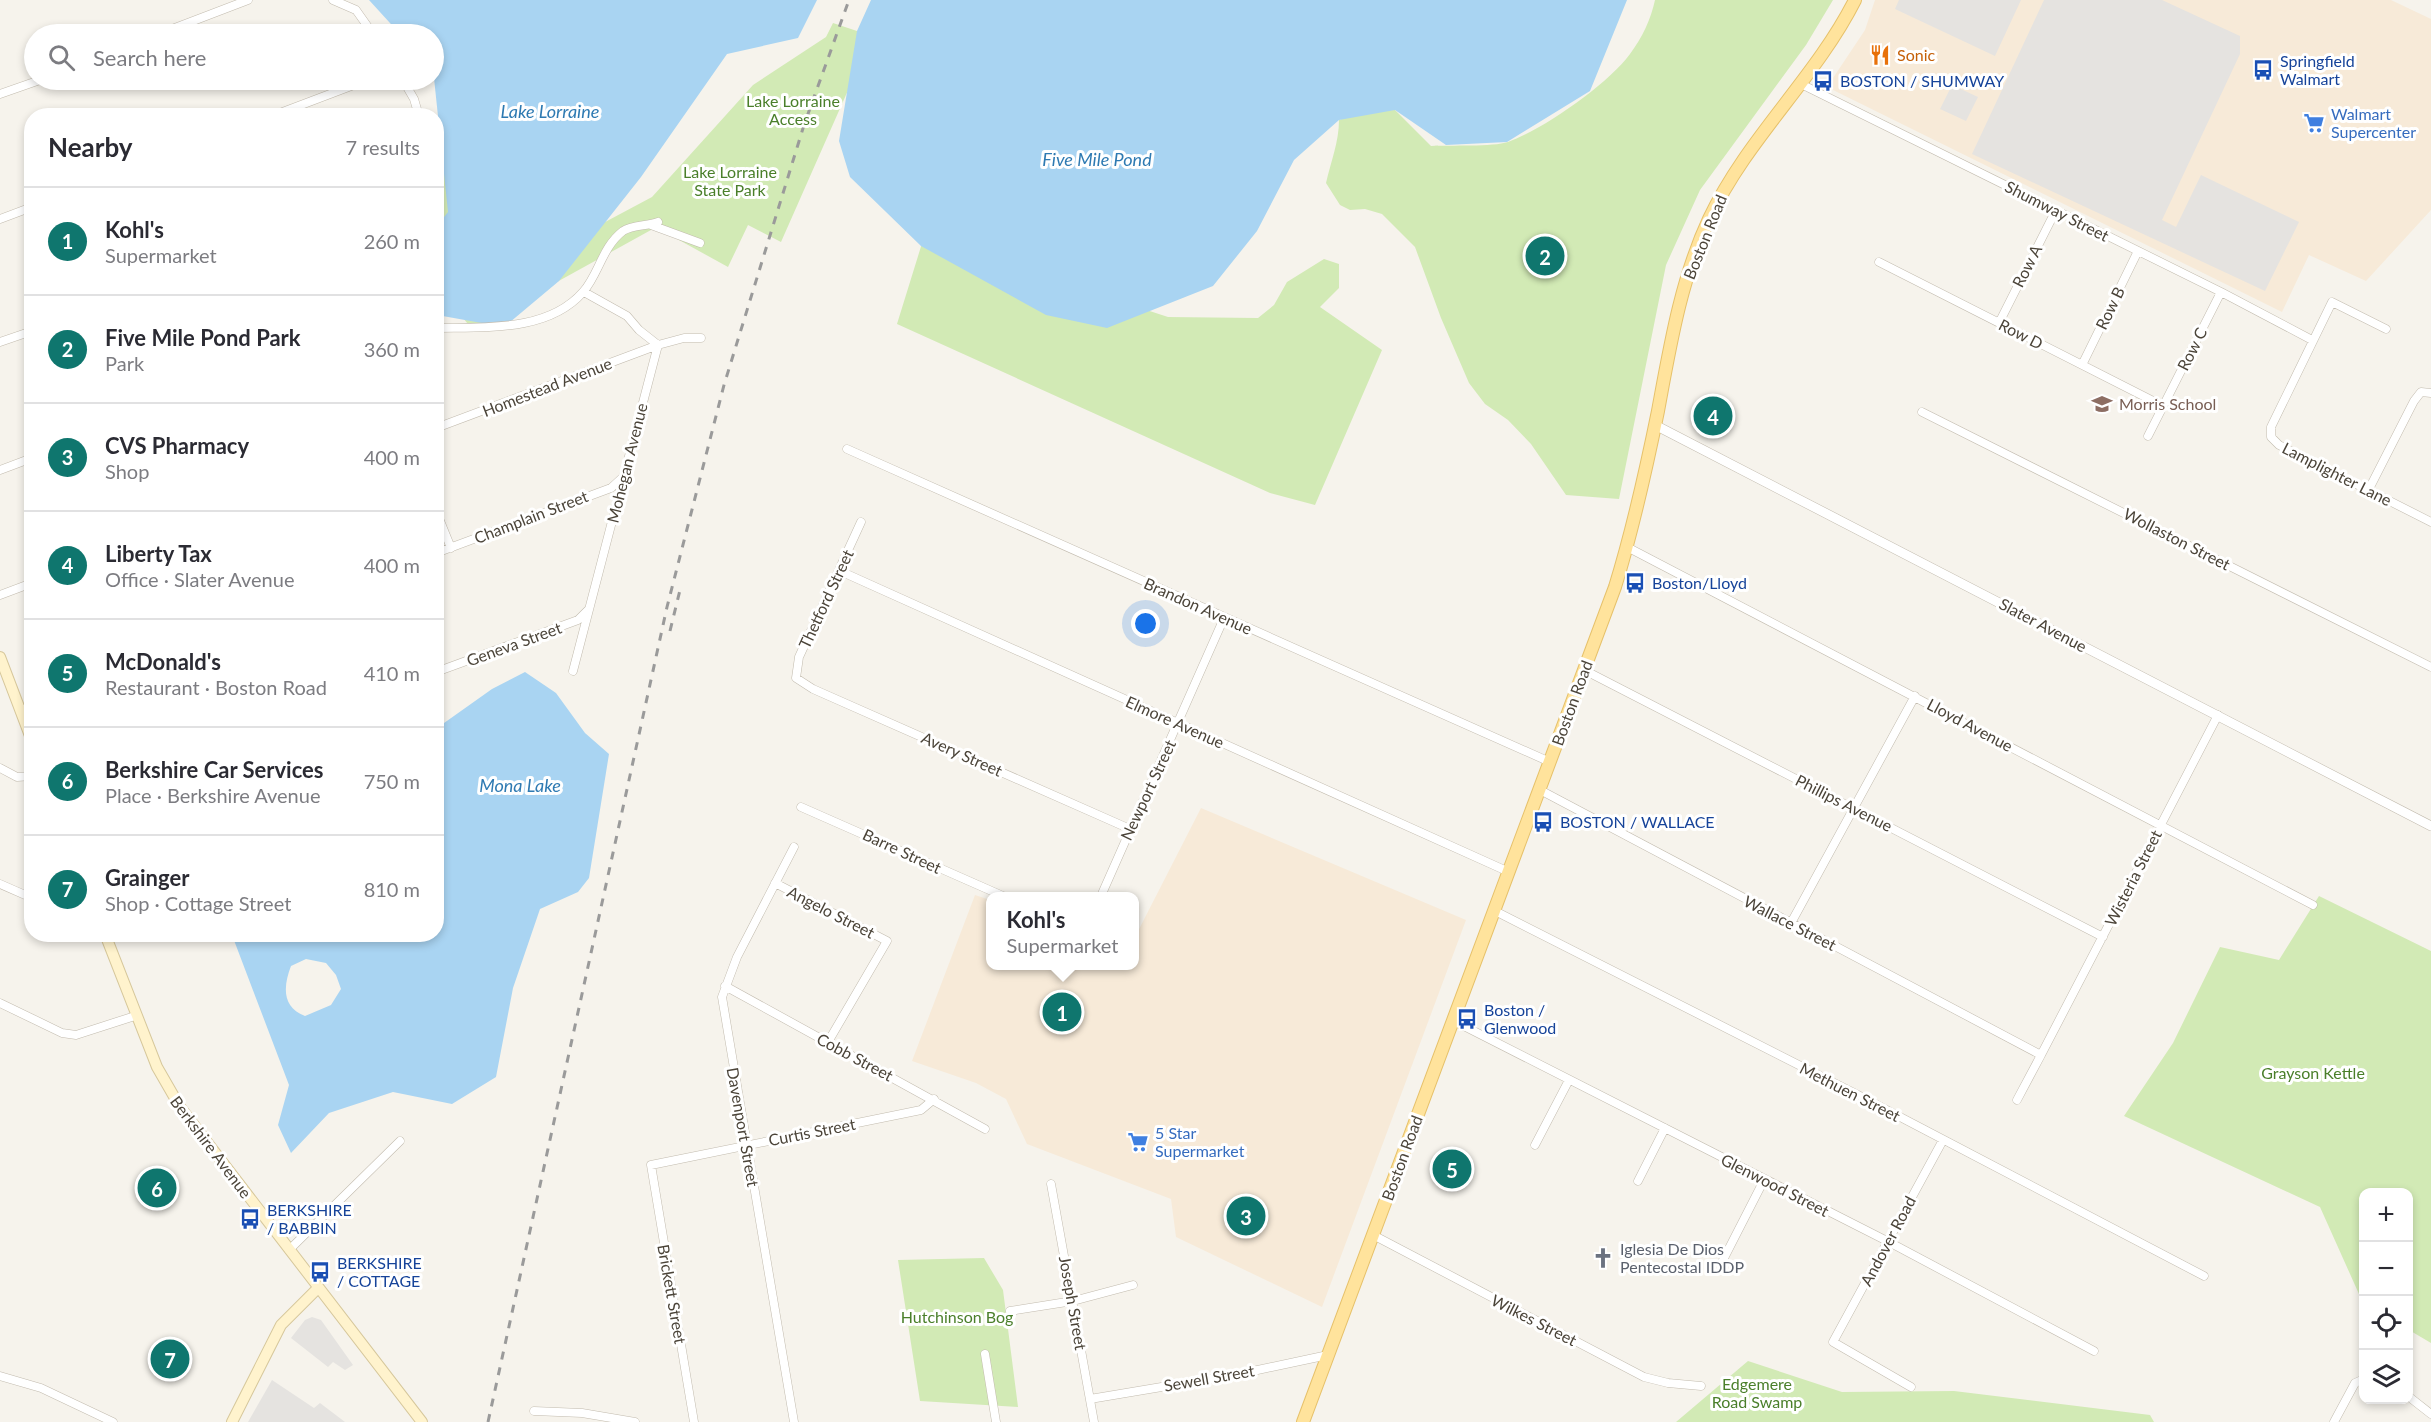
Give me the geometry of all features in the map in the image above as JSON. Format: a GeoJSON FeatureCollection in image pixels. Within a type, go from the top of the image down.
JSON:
{"type":"FeatureCollection","features":[{"type":"Feature","properties":{"kind":"main road","name":"Boston Road"},"geometry":{"type":"LineString","coordinates":[[1303,1422],[1540,790],[1627,547],[1682,297],[1703,234],[1724,189],[1742,160],[1826,51],[1855,0]]}},
{"type":"Feature","properties":{"kind":"main road"},"geometry":{"type":"LineString","coordinates":[[0,657],[24,705]]}},
{"type":"Feature","properties":{"kind":"main road","name":"Berkshire Avenue"},"geometry":{"type":"LineString","coordinates":[[108,942],[135,1016],[157,1067],[176,1102],[422,1422]]}},
{"type":"Feature","properties":{"kind":"main road"},"geometry":{"type":"LineString","coordinates":[[232,1422],[281,1325],[318,1288]]}},
{"type":"Feature","properties":{"kind":"street"},"geometry":{"type":"LineString","coordinates":[[185,24],[248,0]]}},
{"type":"Feature","properties":{"kind":"street"},"geometry":{"type":"LineString","coordinates":[[333,0],[356,10],[366,24]]}},
{"type":"Feature","properties":{"kind":"street","name":"Shumway Street"},"geometry":{"type":"LineString","coordinates":[[1801,84],[2222,292],[2313,340]]}},
{"type":"Feature","properties":{"kind":"street"},"geometry":{"type":"LineString","coordinates":[[0,94],[24,86]]}},
{"type":"Feature","properties":{"kind":"street"},"geometry":{"type":"LineString","coordinates":[[293,108],[341,90]]}},
{"type":"Feature","properties":{"kind":"street"},"geometry":{"type":"LineString","coordinates":[[409,90],[417,108]]}},
{"type":"Feature","properties":{"kind":"street"},"geometry":{"type":"LineString","coordinates":[[0,219],[24,210]]}},
{"type":"Feature","properties":{"kind":"street","name":"Row A"},"geometry":{"type":"LineString","coordinates":[[1999,323],[2056,210]]}},
{"type":"Feature","properties":{"kind":"street"},"geometry":{"type":"LineString","coordinates":[[444,328],[504,327],[558,314],[584,292],[610,244],[625,230],[655,223],[700,243]]}},
{"type":"Feature","properties":{"kind":"street","name":"Row B"},"geometry":{"type":"LineString","coordinates":[[2082,365],[2138,251]]}},
{"type":"Feature","properties":{"kind":"street","name":"Row D"},"geometry":{"type":"LineString","coordinates":[[1879,262],[2163,406]]}},
{"type":"Feature","properties":{"kind":"street"},"geometry":{"type":"LineString","coordinates":[[584,292],[627,316],[639,330],[658,345]]}},
{"type":"Feature","properties":{"kind":"street","name":"Row C"},"geometry":{"type":"LineString","coordinates":[[2148,436],[2222,292]]}},
{"type":"Feature","properties":{"kind":"street","name":"Lamplighter Lane"},"geometry":{"type":"LineString","coordinates":[[2386,329],[2332,302],[2271,427],[2271,437],[2279,445],[2431,522]]}},
{"type":"Feature","properties":{"kind":"street"},"geometry":{"type":"LineString","coordinates":[[0,342],[24,334]]}},
{"type":"Feature","properties":{"kind":"street","name":"Homestead Avenue"},"geometry":{"type":"LineString","coordinates":[[444,425],[658,345],[684,338],[701,338]]}},
{"type":"Feature","properties":{"kind":"street","name":"Mohegan Avenue"},"geometry":{"type":"LineString","coordinates":[[573,670],[588,610],[596,590],[658,345]]}},
{"type":"Feature","properties":{"kind":"street"},"geometry":{"type":"LineString","coordinates":[[2368,491],[2414,401],[2421,392],[2431,393]]}},
{"type":"Feature","properties":{"kind":"street","name":"Wollaston Street"},"geometry":{"type":"LineString","coordinates":[[1922,412],[2431,667]]}},
{"type":"Feature","properties":{"kind":"street","name":"Slater Avenue"},"geometry":{"type":"LineString","coordinates":[[1655,425],[2431,826]]}},
{"type":"Feature","properties":{"kind":"street","name":"Brandon Avenue"},"geometry":{"type":"LineString","coordinates":[[847,448],[1550,762]]}},
{"type":"Feature","properties":{"kind":"street"},"geometry":{"type":"LineString","coordinates":[[0,470],[24,461]]}},
{"type":"Feature","properties":{"kind":"street","name":"Champlain Street"},"geometry":{"type":"LineString","coordinates":[[444,550],[611,488],[623,477]]}},
{"type":"Feature","properties":{"kind":"street","name":"Thetford Street"},"geometry":{"type":"LineString","coordinates":[[796,678],[799,657],[861,522]]}},
{"type":"Feature","properties":{"kind":"street"},"geometry":{"type":"LineString","coordinates":[[444,531],[451,548]]}},
{"type":"Feature","properties":{"kind":"street","name":"Lloyd Avenue"},"geometry":{"type":"LineString","coordinates":[[1627,547],[2313,904]]}},
{"type":"Feature","properties":{"kind":"street","name":"Elmore Avenue"},"geometry":{"type":"LineString","coordinates":[[840,571],[1509,872]]}},
{"type":"Feature","properties":{"kind":"street"},"geometry":{"type":"LineString","coordinates":[[0,595],[24,586]]}},
{"type":"Feature","properties":{"kind":"street","name":"Geneva Street"},"geometry":{"type":"LineString","coordinates":[[444,669],[578,620],[588,610]]}},
{"type":"Feature","properties":{"kind":"street","name":"Newport Street"},"geometry":{"type":"LineString","coordinates":[[1103,892],[1224,618]]}},
{"type":"Feature","properties":{"kind":"street","name":"Phillips Avenue"},"geometry":{"type":"LineString","coordinates":[[1584,670],[2103,937]]}},
{"type":"Feature","properties":{"kind":"street","name":"Avery Street"},"geometry":{"type":"LineString","coordinates":[[796,678],[813,689],[1130,829]]}},
{"type":"Feature","properties":{"kind":"street"},"geometry":{"type":"LineString","coordinates":[[1791,923],[1915,696]]}},
{"type":"Feature","properties":{"kind":"street","name":"Wisteria Street"},"geometry":{"type":"LineString","coordinates":[[2041,1055],[2218,715]]}},
{"type":"Feature","properties":{"kind":"street"},"geometry":{"type":"LineString","coordinates":[[0,768],[16,777],[24,776]]}},
{"type":"Feature","properties":{"kind":"street","name":"Wallace Street"},"geometry":{"type":"LineString","coordinates":[[1540,790],[2041,1055]]}},
{"type":"Feature","properties":{"kind":"street","name":"Barre Street"},"geometry":{"type":"LineString","coordinates":[[801,807],[992,892]]}},
{"type":"Feature","properties":{"kind":"street","name":"Davenport Street"},"geometry":{"type":"LineString","coordinates":[[794,847],[725,986],[722,997],[794,1422]]}},
{"type":"Feature","properties":{"kind":"street","name":"Angelo Street"},"geometry":{"type":"LineString","coordinates":[[775,883],[888,941],[828,1042]]}},
{"type":"Feature","properties":{"kind":"street"},"geometry":{"type":"LineString","coordinates":[[0,884],[24,894]]}},
{"type":"Feature","properties":{"kind":"street","name":"Methuen Street"},"geometry":{"type":"LineString","coordinates":[[1495,910],[2204,1275]]}},
{"type":"Feature","properties":{"kind":"street","name":"Cobb Street"},"geometry":{"type":"LineString","coordinates":[[725,986],[985,1129]]}},
{"type":"Feature","properties":{"kind":"street"},"geometry":{"type":"LineString","coordinates":[[0,1003],[62,1032],[76,1035],[135,1016]]}},
{"type":"Feature","properties":{"kind":"street","name":"Glenwood Street"},"geometry":{"type":"LineString","coordinates":[[1454,1021],[1887,1241],[2094,1351]]}},
{"type":"Feature","properties":{"kind":"street"},"geometry":{"type":"LineString","coordinates":[[2017,1100],[2041,1055]]}},
{"type":"Feature","properties":{"kind":"street"},"geometry":{"type":"LineString","coordinates":[[1535,1145],[1569,1080]]}},
{"type":"Feature","properties":{"kind":"street","name":"Curtis Street"},"geometry":{"type":"LineString","coordinates":[[651,1165],[921,1110],[934,1099]]}},
{"type":"Feature","properties":{"kind":"street"},"geometry":{"type":"LineString","coordinates":[[1638,1181],[1665,1128]]}},
{"type":"Feature","properties":{"kind":"street","name":"Andover Road"},"geometry":{"type":"LineString","coordinates":[[1911,1387],[1833,1342],[1943,1140]]}},
{"type":"Feature","properties":{"kind":"street"},"geometry":{"type":"LineString","coordinates":[[289,1250],[400,1141]]}},
{"type":"Feature","properties":{"kind":"street","name":"Brickett Street"},"geometry":{"type":"LineString","coordinates":[[651,1165],[694,1422]]}},
{"type":"Feature","properties":{"kind":"street"},"geometry":{"type":"LineString","coordinates":[[1722,1262],[1764,1180]]}},
{"type":"Feature","properties":{"kind":"street","name":"Joseph Street"},"geometry":{"type":"LineString","coordinates":[[1051,1184],[1094,1422]]}},
{"type":"Feature","properties":{"kind":"street","name":"Wilkes Street"},"geometry":{"type":"LineString","coordinates":[[1373,1235],[1644,1377],[1668,1383],[1701,1386]]}},
{"type":"Feature","properties":{"kind":"street"},"geometry":{"type":"LineString","coordinates":[[1010,1311],[1073,1301],[1133,1285]]}},
{"type":"Feature","properties":{"kind":"street"},"geometry":{"type":"LineString","coordinates":[[985,1354],[996,1422]]}},
{"type":"Feature","properties":{"kind":"street","name":"Sewell Street"},"geometry":{"type":"LineString","coordinates":[[1090,1400],[1239,1374],[1328,1355]]}},
{"type":"Feature","properties":{"kind":"street"},"geometry":{"type":"LineString","coordinates":[[0,1376],[41,1388],[113,1422]]}},
{"type":"Feature","properties":{"kind":"street"},"geometry":{"type":"LineString","coordinates":[[2334,1422],[2349,1392],[2359,1381]]}},
{"type":"Feature","properties":{"kind":"street"},"geometry":{"type":"LineString","coordinates":[[2413,1399],[2431,1414]]}},
{"type":"Feature","properties":{"kind":"street"},"geometry":{"type":"LineString","coordinates":[[534,1411],[572,1412],[635,1422]]}},
{"type":"Feature","properties":{"kind":"shaded area"},"geometry":{"type":"Polygon","coordinates":[[[1875,0],[2391,0],[2431,19],[2431,210],[2366,281],[2309,255],[2282,312],[1827,87],[1865,30],[1875,0]]]}},
{"type":"Feature","properties":{"kind":"shaded area"},"geometry":{"type":"Polygon","coordinates":[[[1899,0],[2021,0],[1995,56],[1895,9],[1899,0]]]}},
{"type":"Feature","properties":{"kind":"shaded area"},"geometry":{"type":"Polygon","coordinates":[[[2044,0],[2162,0],[2240,36],[2240,54],[2162,220],[2176,227],[2201,175],[2299,222],[2265,291],[1972,154],[2044,0]]]}},
{"type":"Feature","properties":{"kind":"shaded area"},"geometry":{"type":"Polygon","coordinates":[[[1952,85],[1978,97],[1966,121],[1940,109],[1952,85]]]}},
{"type":"Feature","properties":{"kind":"shaded area"},"geometry":{"type":"Polygon","coordinates":[[[1201,808],[1466,920],[1322,1307],[1176,1237],[1171,1199],[1027,1144],[1006,1099],[976,1083],[912,1061],[975,895],[986,899],[986,970],[1139,970],[1139,929],[1201,808]]]}},
{"type":"Feature","properties":{"kind":"shaded area"},"geometry":{"type":"Polygon","coordinates":[[[312,1317],[321,1320],[353,1365],[345,1370],[333,1362],[328,1367],[291,1338],[305,1320],[312,1317]]]}},
{"type":"Feature","properties":{"kind":"shaded area"},"geometry":{"type":"Polygon","coordinates":[[[272,1380],[314,1408],[320,1403],[345,1422],[248,1422],[272,1380]]]}},
{"type":"Feature","properties":{"kind":"green space"},"geometry":{"type":"Polygon","coordinates":[[[1655,0],[1833,0],[1806,45],[1700,190],[1666,265],[1619,499],[1566,495],[1531,444],[1508,420],[1485,404],[1469,383],[1441,318],[1415,247],[1382,214],[1365,209],[1350,210],[1340,205],[1326,183],[1336,144],[1339,120],[1362,111],[1395,110],[1431,146],[1501,144],[1523,136],[1591,92],[1620,66],[1642,35],[1655,0]]]}},
{"type":"Feature","properties":{"kind":"green space","name":"Lake Lorraine State Park"},"geometry":{"type":"Polygon","coordinates":[[[833,23],[872,36],[781,242],[748,225],[728,267],[679,240],[660,225],[472,329],[444,295],[444,112],[448,97],[443,90],[444,46],[454,55],[476,83],[448,212],[449,267],[472,293],[652,197],[753,85],[826,37],[833,23]]]}},
{"type":"Feature","properties":{"kind":"green space"},"geometry":{"type":"Polygon","coordinates":[[[945,169],[1116,300],[1168,317],[1258,318],[1274,305],[1287,282],[1324,259],[1339,264],[1339,288],[1320,307],[1382,350],[1315,505],[1270,493],[897,324],[945,169]]]}},
{"type":"Feature","properties":{"kind":"green space","name":"Grayson Kettle"},"geometry":{"type":"Polygon","coordinates":[[[2319,896],[2431,951],[2431,1343],[2413,1332],[2413,1188],[2359,1188],[2359,1294],[2320,1207],[2124,1116],[2173,1043],[2220,947],[2279,960],[2319,896]]]}},
{"type":"Feature","properties":{"kind":"green space","name":"Hutchinson Bog"},"geometry":{"type":"Polygon","coordinates":[[[984,1258],[1003,1290],[1018,1407],[920,1401],[898,1260],[984,1258]]]}},
{"type":"Feature","properties":{"kind":"green space","name":"Edgemere Road Swamp"},"geometry":{"type":"Polygon","coordinates":[[[1748,1361],[1842,1392],[1954,1391],[2150,1415],[2154,1422],[1676,1422],[1748,1361]]]}},
{"type":"Feature","properties":{"kind":"water","name":"Lake Lorraine"},"geometry":{"type":"Polygon","coordinates":[[[369,0],[817,0],[798,38],[727,54],[641,177],[559,281],[504,327],[444,316],[444,217],[448,212],[444,174],[444,108],[437,108],[435,90],[444,90],[444,24],[391,24],[369,0]]]}},
{"type":"Feature","properties":{"kind":"water","name":"Five Mile Pond"},"geometry":{"type":"Polygon","coordinates":[[[871,0],[1627,0],[1590,91],[1507,142],[1446,145],[1395,110],[1339,120],[1294,160],[1257,231],[1213,286],[1107,328],[1046,315],[921,246],[850,177],[839,141],[857,31],[871,0]]]}},
{"type":"Feature","properties":{"kind":"water","name":"Mona Lake"},"geometry":{"type":"Polygon","coordinates":[[[525,672],[556,693],[585,733],[609,754],[589,878],[578,892],[540,909],[513,988],[496,1077],[452,1104],[393,1092],[329,1113],[291,1153],[278,1125],[289,1085],[235,942],[444,942],[444,723],[492,689],[525,672]],[[306,959],[291,966],[286,989],[288,1002],[297,1012],[305,1016],[331,1005],[341,989],[336,975],[326,963],[306,959]]]}},
{"type":"Feature","properties":{"kind":"railway"},"geometry":{"type":"LineString","coordinates":[[488,1422],[667,607],[724,385],[804,125],[849,0]]}},
{"type":"Feature","properties":{"kind":"railway"},"geometry":{"type":"LineString","coordinates":[[670,631],[680,590]]}},
{"type":"Feature","properties":{"kind":"place","name":"Sonic"},"geometry":{"type":"Point","coordinates":[1880,55]}},
{"type":"Feature","properties":{"kind":"place","name":"Springfield Walmart"},"geometry":{"type":"Point","coordinates":[2263,70]}},
{"type":"Feature","properties":{"kind":"place","name":"BOSTON / SHUMWAY"},"geometry":{"type":"Point","coordinates":[1823,81]}},
{"type":"Feature","properties":{"kind":"place","name":"Walmart Supercenter"},"geometry":{"type":"Point","coordinates":[2314,123]}},
{"type":"Feature","properties":{"kind":"place","name":"Five Mile Pond Park"},"geometry":{"type":"Point","coordinates":[1545,256]}},
{"type":"Feature","properties":{"kind":"place","name":"Morris School"},"geometry":{"type":"Point","coordinates":[2102,404]}},
{"type":"Feature","properties":{"kind":"place","name":"Liberty Tax"},"geometry":{"type":"Point","coordinates":[1713,416]}},
{"type":"Feature","properties":{"kind":"place","name":"Boston/Lloyd"},"geometry":{"type":"Point","coordinates":[1635,583]}},
{"type":"Feature","properties":{"kind":"place","name":"BOSTON / WALLACE"},"geometry":{"type":"Point","coordinates":[1543,822]}},
{"type":"Feature","properties":{"kind":"place","name":"Kohl's"},"geometry":{"type":"Point","coordinates":[1062,1012]}},
{"type":"Feature","properties":{"kind":"place","name":"Boston / Glenwood"},"geometry":{"type":"Point","coordinates":[1467,1019]}},
{"type":"Feature","properties":{"kind":"place","name":"5 Star Supermarket"},"geometry":{"type":"Point","coordinates":[1138,1142]}},
{"type":"Feature","properties":{"kind":"place","name":"McDonald's"},"geometry":{"type":"Point","coordinates":[1452,1169]}},
{"type":"Feature","properties":{"kind":"place","name":"Berkshire Car Services"},"geometry":{"type":"Point","coordinates":[157,1188]}},
{"type":"Feature","properties":{"kind":"place","name":"CVS Pharmacy"},"geometry":{"type":"Point","coordinates":[1246,1216]}},
{"type":"Feature","properties":{"kind":"place","name":"BERKSHIRE / BABBIN"},"geometry":{"type":"Point","coordinates":[250,1219]}},
{"type":"Feature","properties":{"kind":"place","name":"Iglesia De Dios Pentecostal IDDP"},"geometry":{"type":"Point","coordinates":[1603,1258]}},
{"type":"Feature","properties":{"kind":"place","name":"BERKSHIRE / COTTAGE"},"geometry":{"type":"Point","coordinates":[320,1272]}},
{"type":"Feature","properties":{"kind":"place","name":"Grainger"},"geometry":{"type":"Point","coordinates":[170,1359]}},
{"type":"Feature","properties":{"kind":"park label","name":"Lake Lorraine Access"},"geometry":{"type":"Point","coordinates":[793,110]}}]}
